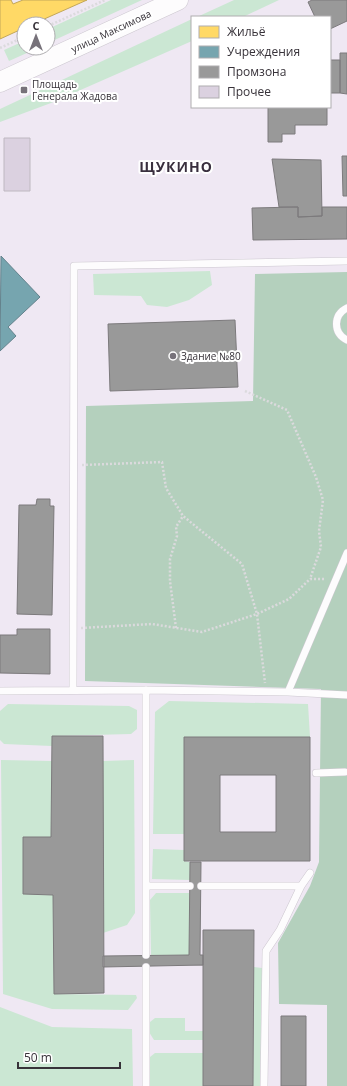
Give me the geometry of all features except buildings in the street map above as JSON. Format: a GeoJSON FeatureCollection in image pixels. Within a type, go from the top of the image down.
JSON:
{"type":"FeatureCollection","features":[{"type":"Feature","properties":{"kind":"street","name":"улица Максимова"},"geometry":{"type":"LineString","coordinates":[[0,82],[178,0]]}},
{"type":"Feature","properties":{"kind":"lane"},"geometry":{"type":"LineString","coordinates":[[73,690],[74,266],[347,261]]}},
{"type":"Feature","properties":{"kind":"lane"},"geometry":{"type":"LineString","coordinates":[[347,308],[340,313],[336,324],[340,335],[347,340]]}},
{"type":"Feature","properties":{"kind":"lane"},"geometry":{"type":"LineString","coordinates":[[288,692],[347,553]]}},
{"type":"Feature","properties":{"kind":"lane"},"geometry":{"type":"LineString","coordinates":[[0,691],[146,690],[288,692],[347,695]]}},
{"type":"Feature","properties":{"kind":"lane"},"geometry":{"type":"LineString","coordinates":[[146,690],[146,955]]}},
{"type":"Feature","properties":{"kind":"lane"},"geometry":{"type":"LineString","coordinates":[[316,773],[346,771]]}},
{"type":"Feature","properties":{"kind":"lane"},"geometry":{"type":"LineString","coordinates":[[264,1086],[266,951],[280,930],[301,886],[310,873]]}},
{"type":"Feature","properties":{"kind":"lane"},"geometry":{"type":"LineString","coordinates":[[146,886],[190,886]]}},
{"type":"Feature","properties":{"kind":"lane"},"geometry":{"type":"LineString","coordinates":[[201,886],[301,886]]}},
{"type":"Feature","properties":{"kind":"lane"},"geometry":{"type":"LineString","coordinates":[[146,966],[146,1086]]}},
{"type":"Feature","properties":{"kind":"path"},"geometry":{"type":"LineString","coordinates":[[56,22],[105,0]]}},
{"type":"Feature","properties":{"kind":"path"},"geometry":{"type":"LineString","coordinates":[[0,48],[16,41]]}},
{"type":"Feature","properties":{"kind":"path"},"geometry":{"type":"LineString","coordinates":[[73,628],[152,624],[202,632],[257,614],[289,599],[310,579],[321,547],[319,531],[323,500],[316,477],[287,410],[245,391]]}},
{"type":"Feature","properties":{"kind":"path"},"geometry":{"type":"LineString","coordinates":[[74,465],[162,462],[166,488],[183,516],[242,564],[257,614],[266,692]]}},
{"type":"Feature","properties":{"kind":"path"},"geometry":{"type":"LineString","coordinates":[[176,628],[170,581],[170,559],[177,536],[176,527],[183,516]]}},
{"type":"Feature","properties":{"kind":"path"},"geometry":{"type":"LineString","coordinates":[[310,579],[337,578]]}},
{"type":"Feature","properties":{"kind":"green space"},"geometry":{"type":"Polygon","coordinates":[[[111,0],[142,0],[56,39],[56,25],[111,0]]]}},
{"type":"Feature","properties":{"kind":"green space"},"geometry":{"type":"Polygon","coordinates":[[[234,0],[279,0],[245,16],[199,16],[234,0]]]}},
{"type":"Feature","properties":{"kind":"green space"},"geometry":{"type":"Polygon","coordinates":[[[191,19],[191,41],[51,103],[0,122],[0,109],[191,19]]]}},
{"type":"Feature","properties":{"kind":"green space"},"geometry":{"type":"Polygon","coordinates":[[[16,45],[16,56],[20,56],[9,61],[4,50],[16,45]]]}},
{"type":"Feature","properties":{"kind":"green space"},"geometry":{"type":"Polygon","coordinates":[[[210,271],[212,285],[189,300],[167,307],[147,305],[141,296],[94,295],[93,274],[210,271]]]}},
{"type":"Feature","properties":{"kind":"green space"},"geometry":{"type":"Polygon","coordinates":[[[347,272],[347,1086],[327,1086],[327,1005],[279,1004],[278,943],[310,886],[319,862],[321,689],[85,681],[86,406],[253,401],[255,274],[347,272]]]}},
{"type":"Feature","properties":{"kind":"green space"},"geometry":{"type":"Polygon","coordinates":[[[169,701],[308,704],[310,737],[184,738],[184,834],[153,834],[155,712],[169,701]]]}},
{"type":"Feature","properties":{"kind":"green space"},"geometry":{"type":"Polygon","coordinates":[[[8,704],[129,706],[137,710],[137,729],[131,734],[53,736],[52,746],[4,744],[0,740],[0,711],[8,704]]]}},
{"type":"Feature","properties":{"kind":"green space"},"geometry":{"type":"Polygon","coordinates":[[[1,760],[52,761],[51,837],[23,837],[23,893],[53,895],[54,994],[136,995],[137,998],[128,1010],[52,1009],[3,994],[1,760]]]}},
{"type":"Feature","properties":{"kind":"green space"},"geometry":{"type":"Polygon","coordinates":[[[134,760],[135,913],[127,925],[103,933],[103,761],[134,760]]]}},
{"type":"Feature","properties":{"kind":"green space"},"geometry":{"type":"Polygon","coordinates":[[[153,849],[184,850],[184,861],[190,862],[190,880],[152,879],[153,849]]]}},
{"type":"Feature","properties":{"kind":"green space"},"geometry":{"type":"Polygon","coordinates":[[[156,893],[189,893],[189,955],[151,955],[150,900],[156,893]]]}},
{"type":"Feature","properties":{"kind":"green space"},"geometry":{"type":"Polygon","coordinates":[[[254,967],[262,968],[260,1086],[253,1086],[254,967]]]}},
{"type":"Feature","properties":{"kind":"green space"},"geometry":{"type":"Polygon","coordinates":[[[0,1007],[52,1027],[132,1029],[133,1086],[0,1086],[0,1007]]]}},
{"type":"Feature","properties":{"kind":"green space"},"geometry":{"type":"Polygon","coordinates":[[[155,1018],[185,1018],[185,1031],[203,1031],[203,1040],[154,1040],[149,1032],[150,1022],[155,1018]]]}},
{"type":"Feature","properties":{"kind":"green space"},"geometry":{"type":"Polygon","coordinates":[[[155,1053],[203,1053],[203,1086],[149,1086],[150,1057],[155,1053]]]}},
{"type":"Feature","properties":{"kind":"place","name":"Площадь Генерала Жадова"},"geometry":{"type":"Point","coordinates":[24,90]}},
{"type":"Feature","properties":{"kind":"place","name":"Здание №80"},"geometry":{"type":"Point","coordinates":[173,356]}},
{"type":"Feature","properties":{"kind":"district","name":"ЩУКИНО"},"geometry":{"type":"Point","coordinates":[176,166]}}]}
